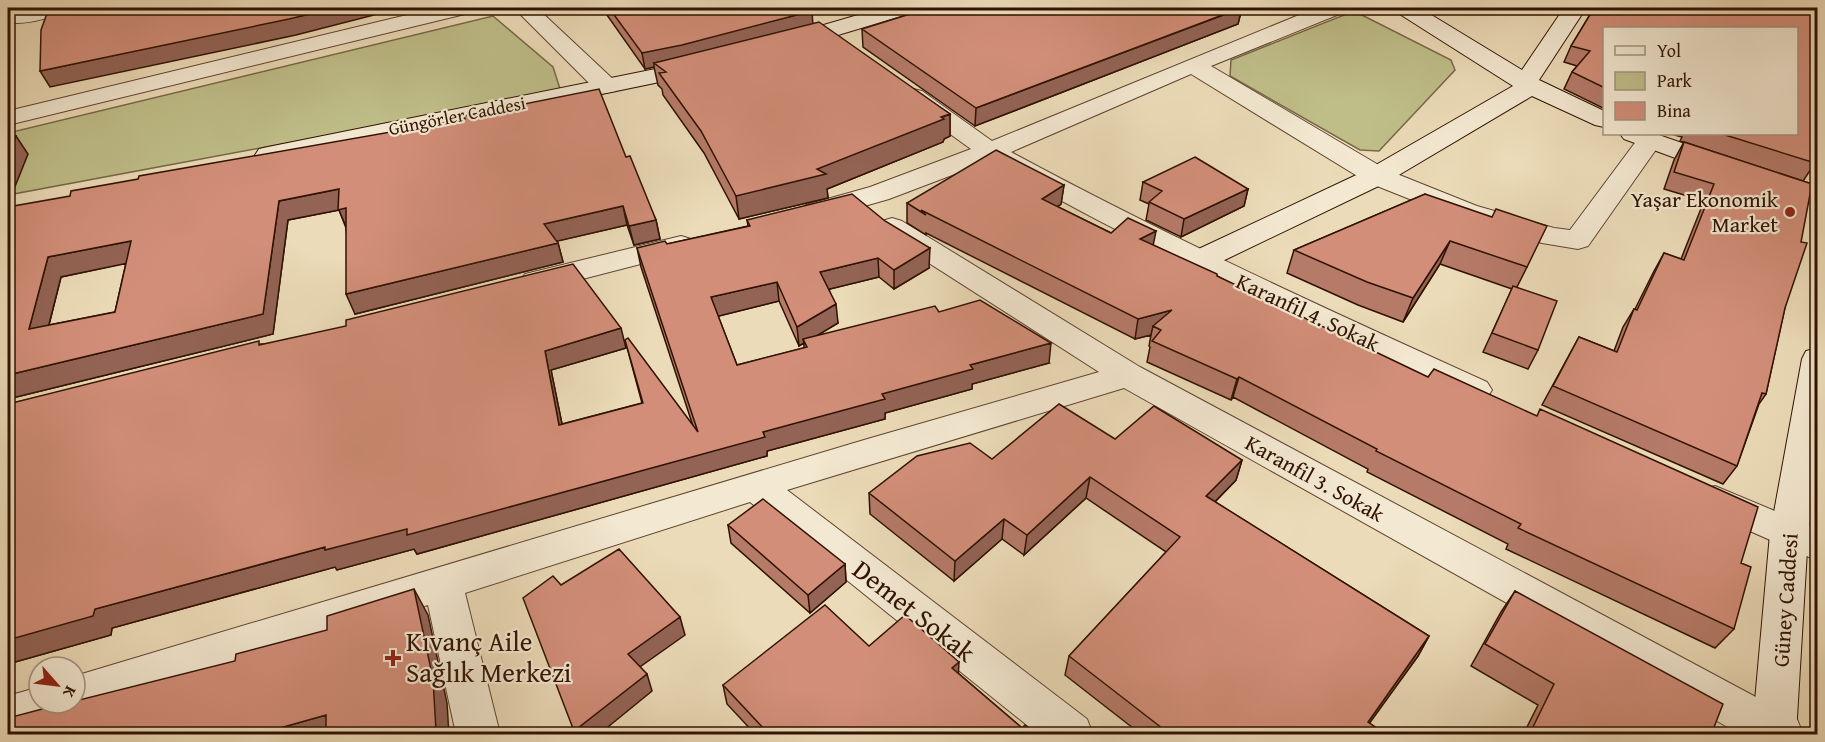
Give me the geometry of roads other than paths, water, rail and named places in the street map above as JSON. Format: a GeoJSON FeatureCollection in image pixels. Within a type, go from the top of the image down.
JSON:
{"type":"FeatureCollection","features":[{"type":"Feature","properties":{"kind":"street"},"geometry":{"type":"LineString","coordinates":[[14,20],[59,8]]}},
{"type":"Feature","properties":{"kind":"street"},"geometry":{"type":"LineString","coordinates":[[8,118],[461,8]]}},
{"type":"Feature","properties":{"kind":"street"},"geometry":{"type":"LineString","coordinates":[[525,8],[606,86]]}},
{"type":"Feature","properties":{"kind":"street"},"geometry":{"type":"LineString","coordinates":[[767,48],[827,20],[857,22],[903,8]]}},
{"type":"Feature","properties":{"kind":"street"},"geometry":{"type":"LineString","coordinates":[[792,217],[862,200],[990,151],[1334,8]]}},
{"type":"Feature","properties":{"kind":"street"},"geometry":{"type":"LineString","coordinates":[[1406,8],[1528,85],[1603,119]]}},
{"type":"Feature","properties":{"kind":"street"},"geometry":{"type":"LineString","coordinates":[[1200,261],[1377,176],[1528,85],[1575,8]]}},
{"type":"Feature","properties":{"kind":"street"},"geometry":{"type":"LineString","coordinates":[[827,20],[853,54]]}},
{"type":"Feature","properties":{"kind":"street","name":"Güngörler Caddesi"},"geometry":{"type":"LineString","coordinates":[[241,161],[687,70],[721,61]]}},
{"type":"Feature","properties":{"kind":"street"},"geometry":{"type":"LineString","coordinates":[[1193,65],[1377,176],[1467,212],[1552,237],[1578,240],[1641,137],[1818,197]]}},
{"type":"Feature","properties":{"kind":"street","name":"Karanfil 4. Sokak"},"geometry":{"type":"LineString","coordinates":[[892,81],[990,151],[1102,213],[1323,320],[1496,400]]}},
{"type":"Feature","properties":{"kind":"street","name":"Karanfil 3. Sokak"},"geometry":{"type":"LineString","coordinates":[[862,200],[897,232],[1128,375],[1777,733]]}},
{"type":"Feature","properties":{"kind":"street"},"geometry":{"type":"LineString","coordinates":[[515,286],[712,237]]}},
{"type":"Feature","properties":{"kind":"street","name":"Güney Caddesi"},"geometry":{"type":"LineString","coordinates":[[1777,733],[1803,540],[1818,359]]}},
{"type":"Feature","properties":{"kind":"street"},"geometry":{"type":"LineString","coordinates":[[87,692],[978,418],[1128,375]]}},
{"type":"Feature","properties":{"kind":"street","name":"Demet Sokak"},"geometry":{"type":"LineString","coordinates":[[757,486],[1071,735]]}},
{"type":"Feature","properties":{"kind":"street"},"geometry":{"type":"LineString","coordinates":[[1691,489],[1803,540]]}},
{"type":"Feature","properties":{"kind":"street"},"geometry":{"type":"LineString","coordinates":[[443,584],[478,735]]}},
{"type":"Feature","properties":{"kind":"street"},"geometry":{"type":"LineString","coordinates":[[8,716],[27,710]]}},
{"type":"Feature","properties":{"kind":"place","name":"Yaşar Ekonomik Market"},"geometry":{"type":"Point","coordinates":[1790,212]}},
{"type":"Feature","properties":{"kind":"place","name":"Kıvanç Aile Sağlık Merkezi"},"geometry":{"type":"Point","coordinates":[393,658]}}]}
